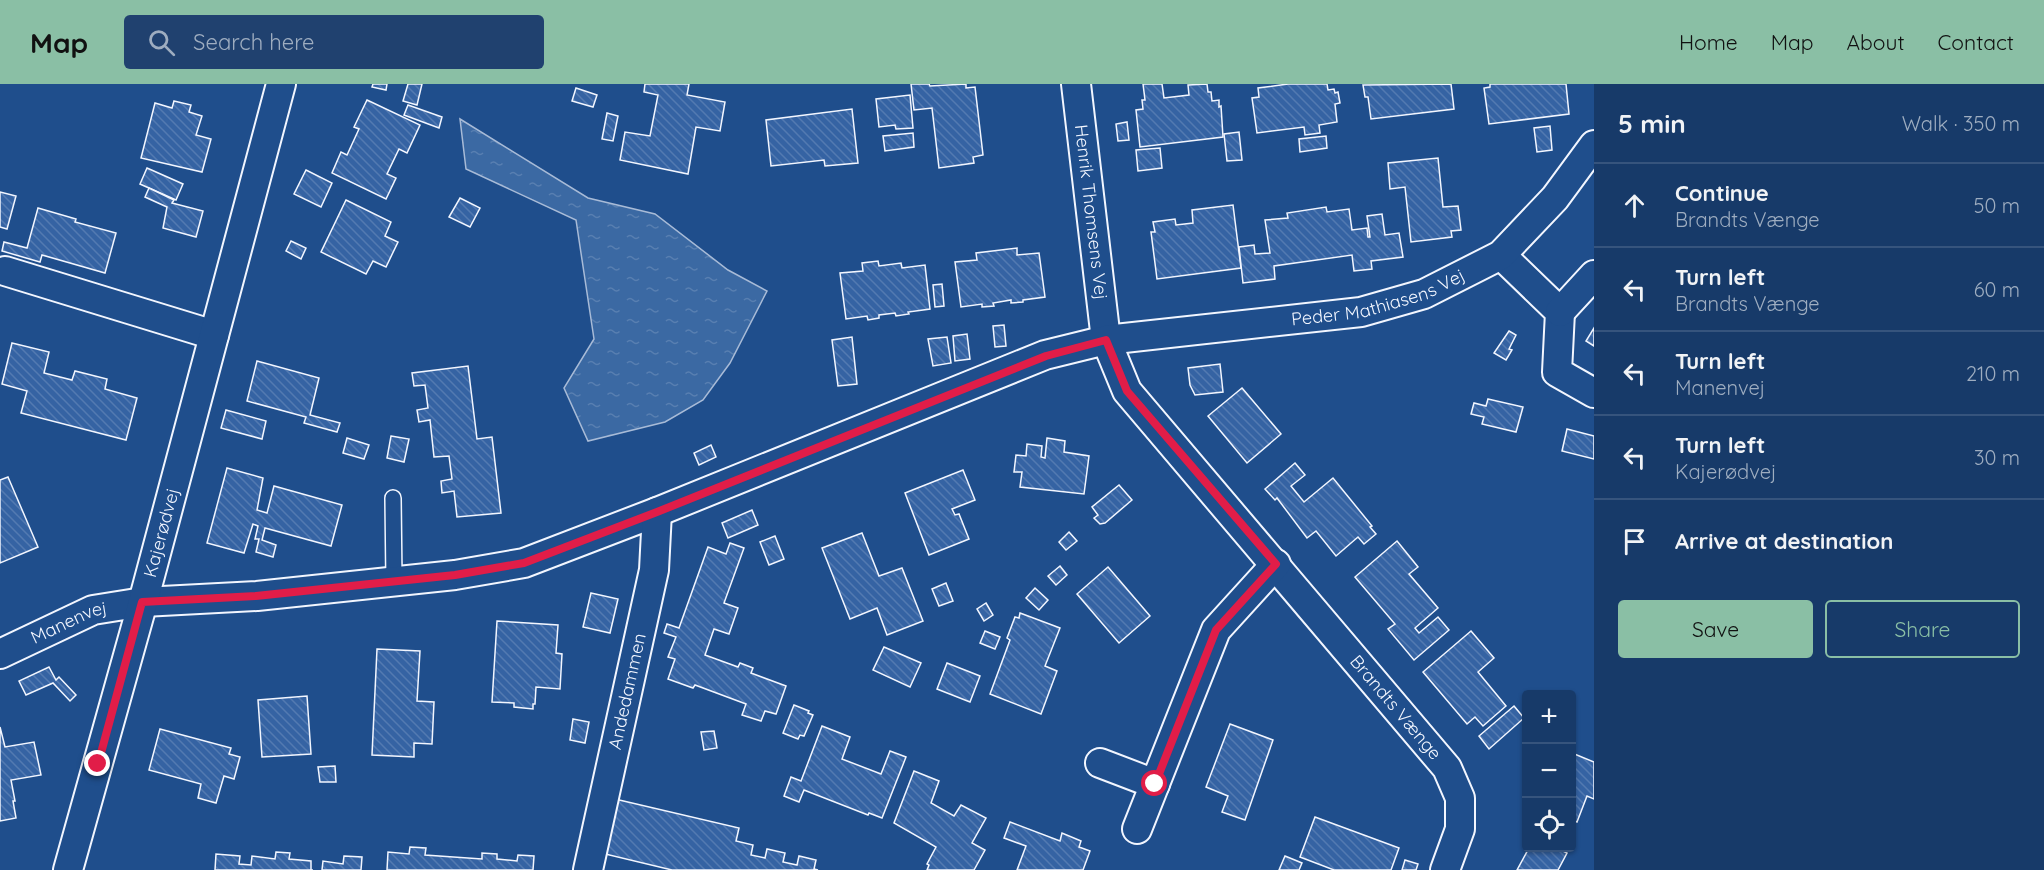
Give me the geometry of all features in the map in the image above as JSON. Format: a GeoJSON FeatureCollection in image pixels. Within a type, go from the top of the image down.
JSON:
{"type":"FeatureCollection","features":[{"type":"Feature","properties":{"kind":"street","name":"Kajerødvej"},"geometry":{"type":"LineString","coordinates":[[68,870],[281,84]]}},
{"type":"Feature","properties":{"kind":"street","name":"Henrik Thomsens Vej"},"geometry":{"type":"LineString","coordinates":[[1076,84],[1106,340]]}},
{"type":"Feature","properties":{"kind":"street","name":"Peder Mathiasens Vej"},"geometry":{"type":"LineString","coordinates":[[1106,340],[1360,312],[1424,294],[1501,255],[1555,198],[1594,145]]}},
{"type":"Feature","properties":{"kind":"street"},"geometry":{"type":"LineString","coordinates":[[1501,255],[1560,312]]}},
{"type":"Feature","properties":{"kind":"street"},"geometry":{"type":"LineString","coordinates":[[5,271],[214,335]]}},
{"type":"Feature","properties":{"kind":"street"},"geometry":{"type":"LineString","coordinates":[[1594,274],[1560,312],[1557,372],[1594,393]]}},
{"type":"Feature","properties":{"kind":"street","name":"Manenvej"},"geometry":{"type":"LineString","coordinates":[[0,654],[93,610],[142,602],[256,596],[455,575],[524,563],[1046,356],[1106,340]]}},
{"type":"Feature","properties":{"kind":"street","name":"Brandts Vænge"},"geometry":{"type":"LineString","coordinates":[[1106,340],[1127,391],[1447,768],[1460,798],[1460,829],[1445,870]]}},
{"type":"Feature","properties":{"kind":"street","name":"Andedammen"},"geometry":{"type":"LineString","coordinates":[[592,869],[654,570],[657,512]]}},
{"type":"Feature","properties":{"kind":"street"},"geometry":{"type":"LineString","coordinates":[[1137,829],[1216,630],[1276,564]]}},
{"type":"Feature","properties":{"kind":"street"},"geometry":{"type":"LineString","coordinates":[[1100,762],[1155,784]]}},
{"type":"Feature","properties":{"kind":"lane"},"geometry":{"type":"LineString","coordinates":[[393,498],[394,581]]}},
{"type":"Feature","properties":{"kind":"water"},"geometry":{"type":"Polygon","coordinates":[[[460,119],[588,198],[655,214],[728,270],[767,291],[730,363],[703,400],[665,422],[588,441],[564,388],[594,339],[576,220],[466,169],[460,119]]]}},
{"type":"Feature","properties":{"kind":"building"},"geometry":{"type":"Polygon","coordinates":[[[373,84],[387,84],[386,90],[372,87],[373,84]]]}},
{"type":"Feature","properties":{"kind":"building"},"geometry":{"type":"Polygon","coordinates":[[[408,84],[422,84],[417,105],[403,101],[408,84]]]}},
{"type":"Feature","properties":{"kind":"building"},"geometry":{"type":"Polygon","coordinates":[[[645,84],[689,84],[687,95],[725,102],[720,131],[696,127],[688,174],[620,160],[625,132],[650,136],[658,95],[644,92],[645,84]]]}},
{"type":"Feature","properties":{"kind":"building"},"geometry":{"type":"Polygon","coordinates":[[[911,84],[929,84],[930,86],[966,84],[966,88],[975,87],[983,155],[973,157],[974,163],[939,168],[932,108],[914,110],[911,84]]]}},
{"type":"Feature","properties":{"kind":"building"},"geometry":{"type":"Polygon","coordinates":[[[1143,84],[1162,84],[1164,98],[1189,95],[1188,85],[1207,84],[1212,101],[1219,100],[1219,107],[1221,106],[1223,137],[1140,147],[1136,110],[1143,109],[1142,100],[1145,100],[1143,84]]]}},
{"type":"Feature","properties":{"kind":"building"},"geometry":{"type":"Polygon","coordinates":[[[1288,84],[1327,84],[1328,90],[1334,89],[1335,93],[1338,92],[1340,103],[1335,104],[1337,122],[1319,125],[1320,133],[1305,135],[1304,127],[1257,133],[1252,98],[1259,97],[1258,88],[1288,84]]]}},
{"type":"Feature","properties":{"kind":"building"},"geometry":{"type":"Polygon","coordinates":[[[1451,84],[1454,109],[1371,119],[1368,97],[1365,97],[1363,85],[1451,84]]]}},
{"type":"Feature","properties":{"kind":"building"},"geometry":{"type":"Polygon","coordinates":[[[1490,84],[1566,84],[1569,114],[1489,124],[1484,88],[1490,87],[1490,84]]]}},
{"type":"Feature","properties":{"kind":"building"},"geometry":{"type":"Polygon","coordinates":[[[576,88],[597,95],[593,107],[572,101],[576,88]]]}},
{"type":"Feature","properties":{"kind":"building"},"geometry":{"type":"Polygon","coordinates":[[[910,95],[913,128],[896,129],[895,125],[879,127],[876,99],[910,95]]]}},
{"type":"Feature","properties":{"kind":"building"},"geometry":{"type":"Polygon","coordinates":[[[367,100],[420,125],[407,153],[399,149],[387,174],[396,178],[386,199],[332,173],[341,152],[347,155],[359,129],[354,127],[367,100]]]}},
{"type":"Feature","properties":{"kind":"building"},"geometry":{"type":"Polygon","coordinates":[[[174,101],[191,105],[189,112],[202,116],[196,135],[211,139],[202,172],[141,158],[155,103],[172,108],[174,101]]]}},
{"type":"Feature","properties":{"kind":"building"},"geometry":{"type":"Polygon","coordinates":[[[408,105],[442,117],[439,128],[404,115],[408,105]]]}},
{"type":"Feature","properties":{"kind":"building"},"geometry":{"type":"Polygon","coordinates":[[[852,109],[858,163],[825,166],[824,160],[771,166],[766,120],[852,109]]]}},
{"type":"Feature","properties":{"kind":"building"},"geometry":{"type":"Polygon","coordinates":[[[607,113],[618,116],[613,141],[602,139],[607,113]]]}},
{"type":"Feature","properties":{"kind":"building"},"geometry":{"type":"Polygon","coordinates":[[[1127,122],[1129,140],[1118,141],[1116,124],[1127,122]]]}},
{"type":"Feature","properties":{"kind":"building"},"geometry":{"type":"Polygon","coordinates":[[[1550,126],[1552,150],[1537,152],[1534,128],[1550,126]]]}},
{"type":"Feature","properties":{"kind":"building"},"geometry":{"type":"Polygon","coordinates":[[[1239,132],[1242,160],[1227,161],[1224,134],[1239,132]]]}},
{"type":"Feature","properties":{"kind":"building"},"geometry":{"type":"Polygon","coordinates":[[[913,133],[914,147],[885,151],[883,136],[913,133]]]}},
{"type":"Feature","properties":{"kind":"building"},"geometry":{"type":"Polygon","coordinates":[[[1326,136],[1327,148],[1300,152],[1299,139],[1326,136]]]}},
{"type":"Feature","properties":{"kind":"building"},"geometry":{"type":"Polygon","coordinates":[[[1160,148],[1162,168],[1138,171],[1136,150],[1160,148]]]}},
{"type":"Feature","properties":{"kind":"building"},"geometry":{"type":"Polygon","coordinates":[[[1438,158],[1443,207],[1458,206],[1461,230],[1451,231],[1452,237],[1411,242],[1405,187],[1390,189],[1388,163],[1438,158]]]}},
{"type":"Feature","properties":{"kind":"building"},"geometry":{"type":"Polygon","coordinates":[[[147,168],[183,184],[176,200],[140,184],[147,168]]]}},
{"type":"Feature","properties":{"kind":"building"},"geometry":{"type":"Polygon","coordinates":[[[306,170],[332,183],[321,207],[294,194],[306,170]]]}},
{"type":"Feature","properties":{"kind":"building"},"geometry":{"type":"Polygon","coordinates":[[[149,188],[174,200],[172,203],[203,211],[196,237],[163,228],[167,207],[145,197],[149,188]]]}},
{"type":"Feature","properties":{"kind":"building"},"geometry":{"type":"Polygon","coordinates":[[[0,192],[16,196],[7,229],[0,227],[0,192]]]}},
{"type":"Feature","properties":{"kind":"building"},"geometry":{"type":"Polygon","coordinates":[[[460,198],[480,208],[470,227],[449,217],[460,198]]]}},
{"type":"Feature","properties":{"kind":"building"},"geometry":{"type":"Polygon","coordinates":[[[346,200],[391,222],[385,236],[398,242],[386,267],[373,261],[366,274],[321,252],[346,200]]]}},
{"type":"Feature","properties":{"kind":"building"},"geometry":{"type":"Polygon","coordinates":[[[1233,205],[1241,268],[1157,279],[1151,232],[1155,232],[1153,222],[1175,219],[1176,225],[1193,223],[1192,210],[1233,205]]]}},
{"type":"Feature","properties":{"kind":"building"},"geometry":{"type":"Polygon","coordinates":[[[1326,207],[1327,212],[1349,209],[1352,230],[1367,228],[1368,237],[1370,237],[1367,216],[1382,214],[1385,235],[1399,233],[1403,257],[1371,261],[1372,269],[1354,271],[1352,255],[1274,266],[1275,279],[1243,283],[1239,247],[1254,245],[1255,254],[1270,253],[1265,220],[1288,218],[1287,213],[1326,207]]]}},
{"type":"Feature","properties":{"kind":"building"},"geometry":{"type":"Polygon","coordinates":[[[38,208],[76,219],[75,222],[116,233],[105,273],[42,255],[40,262],[2,251],[4,242],[27,248],[38,208]]]}},
{"type":"Feature","properties":{"kind":"building"},"geometry":{"type":"Polygon","coordinates":[[[291,241],[306,248],[301,259],[286,251],[291,241]]]}},
{"type":"Feature","properties":{"kind":"building"},"geometry":{"type":"Polygon","coordinates":[[[1017,248],[1017,255],[1039,253],[1045,297],[1023,300],[1023,302],[1011,303],[1011,300],[993,303],[994,306],[982,307],[982,304],[961,307],[955,262],[977,260],[976,253],[1017,248]]]}},
{"type":"Feature","properties":{"kind":"building"},"geometry":{"type":"Polygon","coordinates":[[[878,261],[879,266],[901,263],[902,268],[925,265],[930,309],[896,316],[895,313],[879,315],[879,318],[868,320],[867,316],[846,319],[840,273],[863,271],[862,263],[878,261]]]}},
{"type":"Feature","properties":{"kind":"building"},"geometry":{"type":"Polygon","coordinates":[[[942,284],[944,306],[935,307],[933,285],[942,284]]]}},
{"type":"Feature","properties":{"kind":"building"},"geometry":{"type":"Polygon","coordinates":[[[1004,325],[1006,346],[995,347],[993,326],[1004,325]]]}},
{"type":"Feature","properties":{"kind":"building"},"geometry":{"type":"Polygon","coordinates":[[[1594,328],[1594,346],[1586,341],[1594,328]]]}},
{"type":"Feature","properties":{"kind":"building"},"geometry":{"type":"Polygon","coordinates":[[[1509,331],[1516,335],[1509,349],[1512,350],[1506,360],[1494,353],[1509,331]]]}},
{"type":"Feature","properties":{"kind":"building"},"geometry":{"type":"Polygon","coordinates":[[[967,334],[970,359],[955,361],[953,336],[967,334]]]}},
{"type":"Feature","properties":{"kind":"building"},"geometry":{"type":"Polygon","coordinates":[[[852,337],[857,384],[838,386],[832,340],[852,337]]]}},
{"type":"Feature","properties":{"kind":"building"},"geometry":{"type":"Polygon","coordinates":[[[947,337],[951,363],[933,366],[928,339],[947,337]]]}},
{"type":"Feature","properties":{"kind":"building"},"geometry":{"type":"Polygon","coordinates":[[[12,343],[49,352],[44,373],[72,380],[75,371],[107,379],[105,389],[137,398],[126,440],[21,413],[27,391],[2,384],[12,343]]]}},
{"type":"Feature","properties":{"kind":"building"},"geometry":{"type":"Polygon","coordinates":[[[257,361],[319,378],[310,415],[340,423],[337,432],[304,423],[306,417],[247,401],[257,361]]]}},
{"type":"Feature","properties":{"kind":"building"},"geometry":{"type":"Polygon","coordinates":[[[1220,364],[1223,392],[1195,395],[1190,385],[1188,368],[1220,364]]]}},
{"type":"Feature","properties":{"kind":"building"},"geometry":{"type":"Polygon","coordinates":[[[468,366],[477,439],[492,437],[501,513],[457,517],[454,491],[442,493],[441,481],[452,479],[449,456],[434,457],[430,420],[419,422],[417,410],[428,408],[425,385],[414,386],[412,373],[468,366]]]}},
{"type":"Feature","properties":{"kind":"building"},"geometry":{"type":"Polygon","coordinates":[[[1242,388],[1281,434],[1247,463],[1208,416],[1242,388]]]}},
{"type":"Feature","properties":{"kind":"building"},"geometry":{"type":"Polygon","coordinates":[[[1488,399],[1523,407],[1516,432],[1482,424],[1484,417],[1471,414],[1474,403],[1486,406],[1488,399]]]}},
{"type":"Feature","properties":{"kind":"building"},"geometry":{"type":"Polygon","coordinates":[[[226,410],[266,421],[262,439],[221,428],[226,410]]]}},
{"type":"Feature","properties":{"kind":"building"},"geometry":{"type":"Polygon","coordinates":[[[1567,429],[1594,436],[1594,459],[1562,451],[1567,429]]]}},
{"type":"Feature","properties":{"kind":"building"},"geometry":{"type":"Polygon","coordinates":[[[391,436],[409,439],[404,462],[387,458],[391,436]]]}},
{"type":"Feature","properties":{"kind":"building"},"geometry":{"type":"Polygon","coordinates":[[[347,438],[369,445],[364,459],[343,453],[347,438]]]}},
{"type":"Feature","properties":{"kind":"building"},"geometry":{"type":"Polygon","coordinates":[[[1047,438],[1065,441],[1064,452],[1089,456],[1084,494],[1020,487],[1022,472],[1014,472],[1016,455],[1026,456],[1027,444],[1042,446],[1041,457],[1045,458],[1047,438]]]}},
{"type":"Feature","properties":{"kind":"building"},"geometry":{"type":"Polygon","coordinates":[[[711,445],[716,457],[699,465],[694,453],[711,445]]]}},
{"type":"Feature","properties":{"kind":"building"},"geometry":{"type":"Polygon","coordinates":[[[1295,463],[1305,475],[1291,486],[1304,502],[1333,478],[1376,534],[1364,544],[1358,537],[1336,556],[1316,531],[1307,538],[1277,498],[1275,500],[1265,489],[1295,463]]]}},
{"type":"Feature","properties":{"kind":"building"},"geometry":{"type":"Polygon","coordinates":[[[227,468],[263,478],[257,510],[267,513],[274,486],[342,505],[331,546],[265,528],[262,540],[276,545],[273,557],[256,552],[259,539],[255,539],[258,526],[253,524],[244,553],[207,543],[227,468]]]}},
{"type":"Feature","properties":{"kind":"building"},"geometry":{"type":"Polygon","coordinates":[[[963,470],[975,500],[952,509],[955,515],[959,514],[969,539],[929,555],[905,493],[963,470]]]}},
{"type":"Feature","properties":{"kind":"building"},"geometry":{"type":"Polygon","coordinates":[[[8,477],[38,547],[0,563],[0,480],[8,477]]]}},
{"type":"Feature","properties":{"kind":"building"},"geometry":{"type":"Polygon","coordinates":[[[1119,485],[1132,500],[1105,523],[1100,524],[1094,518],[1098,515],[1092,507],[1119,485]]]}},
{"type":"Feature","properties":{"kind":"building"},"geometry":{"type":"Polygon","coordinates":[[[752,510],[758,525],[728,538],[722,523],[752,510]]]}},
{"type":"Feature","properties":{"kind":"building"},"geometry":{"type":"Polygon","coordinates":[[[1069,532],[1077,541],[1066,550],[1059,542],[1069,532]]]}},
{"type":"Feature","properties":{"kind":"building"},"geometry":{"type":"Polygon","coordinates":[[[862,533],[879,576],[902,568],[923,621],[887,635],[877,608],[850,619],[822,548],[862,533]]]}},
{"type":"Feature","properties":{"kind":"building"},"geometry":{"type":"Polygon","coordinates":[[[775,536],[784,559],[769,565],[760,542],[775,536]]]}},
{"type":"Feature","properties":{"kind":"building"},"geometry":{"type":"Polygon","coordinates":[[[1397,541],[1418,567],[1409,574],[1438,608],[1415,628],[1419,633],[1438,617],[1449,630],[1414,660],[1388,629],[1395,624],[1355,577],[1397,541]]]}},
{"type":"Feature","properties":{"kind":"building"},"geometry":{"type":"Polygon","coordinates":[[[730,543],[744,548],[724,603],[738,608],[729,634],[714,629],[705,655],[738,667],[740,663],[753,668],[751,673],[786,686],[776,714],[765,711],[761,721],[742,715],[746,704],[695,685],[693,688],[668,679],[675,659],[668,657],[676,637],[664,633],[667,624],[679,628],[708,547],[726,554],[730,543]]]}},
{"type":"Feature","properties":{"kind":"building"},"geometry":{"type":"Polygon","coordinates":[[[1060,566],[1067,575],[1056,585],[1048,576],[1060,566]]]}},
{"type":"Feature","properties":{"kind":"building"},"geometry":{"type":"Polygon","coordinates":[[[1108,567],[1150,616],[1119,643],[1077,594],[1108,567]]]}},
{"type":"Feature","properties":{"kind":"building"},"geometry":{"type":"Polygon","coordinates":[[[946,583],[953,601],[939,606],[932,589],[946,583]]]}},
{"type":"Feature","properties":{"kind":"building"},"geometry":{"type":"Polygon","coordinates":[[[1035,588],[1048,600],[1039,610],[1026,598],[1035,588]]]}},
{"type":"Feature","properties":{"kind":"building"},"geometry":{"type":"Polygon","coordinates":[[[591,593],[618,599],[610,633],[583,627],[591,593]]]}},
{"type":"Feature","properties":{"kind":"building"},"geometry":{"type":"Polygon","coordinates":[[[986,603],[993,615],[984,621],[977,609],[986,603]]]}},
{"type":"Feature","properties":{"kind":"building"},"geometry":{"type":"Polygon","coordinates":[[[1020,613],[1060,628],[1045,666],[1057,671],[1041,714],[990,694],[1010,640],[1007,638],[1015,617],[1019,618],[1020,613]]]}},
{"type":"Feature","properties":{"kind":"building"},"geometry":{"type":"Polygon","coordinates":[[[497,621],[558,625],[556,653],[562,654],[560,689],[536,687],[533,709],[514,707],[514,703],[492,702],[497,621]]]}},
{"type":"Feature","properties":{"kind":"building"},"geometry":{"type":"Polygon","coordinates":[[[985,631],[1000,637],[995,649],[980,643],[985,631]]]}},
{"type":"Feature","properties":{"kind":"building"},"geometry":{"type":"Polygon","coordinates":[[[1471,631],[1494,658],[1478,672],[1506,706],[1483,726],[1475,717],[1467,724],[1423,672],[1471,631]]]}},
{"type":"Feature","properties":{"kind":"building"},"geometry":{"type":"Polygon","coordinates":[[[884,647],[921,663],[910,687],[873,670],[884,647]]]}},
{"type":"Feature","properties":{"kind":"building"},"geometry":{"type":"Polygon","coordinates":[[[377,649],[420,651],[417,701],[434,702],[432,744],[414,743],[414,757],[372,755],[377,649]]]}},
{"type":"Feature","properties":{"kind":"building"},"geometry":{"type":"Polygon","coordinates":[[[947,663],[980,676],[970,702],[937,689],[947,663]]]}},
{"type":"Feature","properties":{"kind":"building"},"geometry":{"type":"Polygon","coordinates":[[[49,667],[56,680],[59,677],[76,695],[70,701],[53,683],[26,695],[19,681],[49,667]]]}},
{"type":"Feature","properties":{"kind":"building"},"geometry":{"type":"Polygon","coordinates":[[[307,696],[311,754],[262,757],[258,700],[307,696]]]}},
{"type":"Feature","properties":{"kind":"building"},"geometry":{"type":"Polygon","coordinates":[[[794,705],[813,715],[804,736],[800,735],[798,739],[783,733],[794,705]]]}},
{"type":"Feature","properties":{"kind":"building"},"geometry":{"type":"Polygon","coordinates":[[[1514,706],[1522,716],[1522,720],[1489,749],[1479,736],[1514,706]]]}},
{"type":"Feature","properties":{"kind":"building"},"geometry":{"type":"Polygon","coordinates":[[[573,719],[589,722],[585,743],[570,740],[573,719]]]}},
{"type":"Feature","properties":{"kind":"building"},"geometry":{"type":"Polygon","coordinates":[[[1230,724],[1273,740],[1245,820],[1222,812],[1228,796],[1206,787],[1230,724]]]}},
{"type":"Feature","properties":{"kind":"building"},"geometry":{"type":"Polygon","coordinates":[[[822,726],[850,737],[842,759],[881,774],[890,751],[906,757],[882,818],[869,813],[868,815],[804,790],[799,802],[784,796],[791,777],[801,781],[822,726]]]}},
{"type":"Feature","properties":{"kind":"building"},"geometry":{"type":"Polygon","coordinates":[[[0,727],[5,747],[34,742],[41,775],[11,780],[16,818],[0,821],[0,727]]]}},
{"type":"Feature","properties":{"kind":"building"},"geometry":{"type":"Polygon","coordinates":[[[160,729],[231,748],[229,754],[240,757],[234,779],[224,776],[216,803],[198,798],[201,784],[149,770],[160,729]]]}},
{"type":"Feature","properties":{"kind":"building"},"geometry":{"type":"Polygon","coordinates":[[[714,731],[717,748],[704,750],[701,732],[714,731]]]}},
{"type":"Feature","properties":{"kind":"building"},"geometry":{"type":"Polygon","coordinates":[[[1576,755],[1594,762],[1594,799],[1587,796],[1577,822],[1576,755]]]}},
{"type":"Feature","properties":{"kind":"building"},"geometry":{"type":"Polygon","coordinates":[[[335,766],[336,782],[320,782],[318,767],[335,766]]]}},
{"type":"Feature","properties":{"kind":"building"},"geometry":{"type":"Polygon","coordinates":[[[914,771],[939,781],[931,803],[954,816],[961,805],[986,818],[972,843],[985,850],[974,870],[927,870],[929,865],[927,864],[936,847],[894,823],[914,771]]]}},
{"type":"Feature","properties":{"kind":"building"},"geometry":{"type":"Polygon","coordinates":[[[615,799],[739,828],[736,841],[753,845],[751,855],[765,858],[767,849],[785,853],[783,862],[797,865],[799,856],[816,860],[814,869],[818,870],[672,870],[601,853],[615,799]]]}},
{"type":"Feature","properties":{"kind":"building"},"geometry":{"type":"Polygon","coordinates":[[[1315,817],[1399,848],[1391,870],[1334,870],[1300,857],[1315,817]]]}},
{"type":"Feature","properties":{"kind":"building"},"geometry":{"type":"Polygon","coordinates":[[[1010,822],[1060,841],[1062,833],[1081,841],[1079,847],[1090,851],[1083,870],[1017,870],[1026,846],[1004,838],[1010,822]]]}},
{"type":"Feature","properties":{"kind":"building"},"geometry":{"type":"Polygon","coordinates":[[[410,847],[426,848],[425,855],[482,859],[482,853],[497,854],[497,859],[517,861],[518,855],[534,856],[533,870],[387,870],[388,852],[409,854],[410,847]]]}},
{"type":"Feature","properties":{"kind":"building"},"geometry":{"type":"Polygon","coordinates":[[[276,852],[290,853],[289,859],[311,861],[311,870],[215,870],[216,854],[240,856],[239,864],[251,865],[252,856],[275,859],[276,852]]]}},
{"type":"Feature","properties":{"kind":"building"},"geometry":{"type":"Polygon","coordinates":[[[1527,852],[1567,853],[1558,870],[1517,870],[1527,852]]]}},
{"type":"Feature","properties":{"kind":"building"},"geometry":{"type":"Polygon","coordinates":[[[344,856],[362,857],[361,870],[322,870],[323,861],[343,864],[344,856]]]}},
{"type":"Feature","properties":{"kind":"building"},"geometry":{"type":"Polygon","coordinates":[[[1285,856],[1302,863],[1299,870],[1279,870],[1285,856]]]}},
{"type":"Feature","properties":{"kind":"building"},"geometry":{"type":"Polygon","coordinates":[[[1405,860],[1418,864],[1416,870],[1402,870],[1405,860]]]}},
{"type":"Feature","properties":{"kind":"route"},"geometry":{"type":"LineString","coordinates":[[98,764],[142,602],[256,596],[455,575],[524,563],[1046,356],[1106,340],[1127,391],[1276,564],[1216,630],[1155,784]]}}]}
